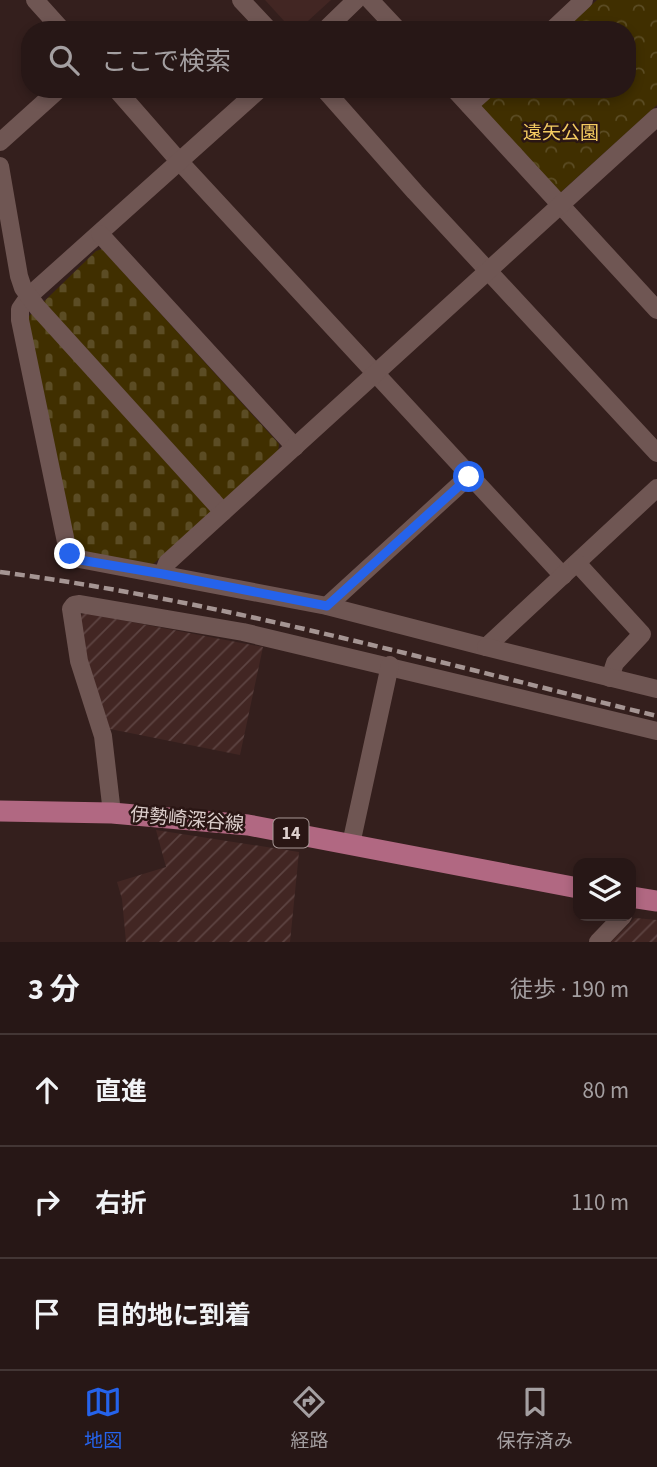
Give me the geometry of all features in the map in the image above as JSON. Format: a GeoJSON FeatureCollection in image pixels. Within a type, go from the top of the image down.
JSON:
{"type":"FeatureCollection","features":[{"type":"Feature","properties":{"kind":"main road","name":"伊勢崎深谷線"},"geometry":{"type":"LineString","coordinates":[[0,811],[112,813],[248,825],[573,887]]}},
{"type":"Feature","properties":{"kind":"main road"},"geometry":{"type":"LineString","coordinates":[[636,898],[657,901]]}},
{"type":"Feature","properties":{"kind":"street"},"geometry":{"type":"LineString","coordinates":[[35,0],[54,21]]}},
{"type":"Feature","properties":{"kind":"street"},"geometry":{"type":"LineString","coordinates":[[241,0],[261,21]]}},
{"type":"Feature","properties":{"kind":"street"},"geometry":{"type":"LineString","coordinates":[[334,21],[356,0]]}},
{"type":"Feature","properties":{"kind":"street"},"geometry":{"type":"LineString","coordinates":[[370,0],[390,21]]}},
{"type":"Feature","properties":{"kind":"street"},"geometry":{"type":"LineString","coordinates":[[562,21],[584,0]]}},
{"type":"Feature","properties":{"kind":"street"},"geometry":{"type":"LineString","coordinates":[[0,142],[49,98]]}},
{"type":"Feature","properties":{"kind":"street"},"geometry":{"type":"LineString","coordinates":[[124,98],[469,477],[563,576]]}},
{"type":"Feature","properties":{"kind":"street"},"geometry":{"type":"LineString","coordinates":[[250,98],[29,296],[20,309],[20,320],[70,554],[80,560],[327,606],[657,689]]}},
{"type":"Feature","properties":{"kind":"street"},"geometry":{"type":"LineString","coordinates":[[332,98],[657,453]]}},
{"type":"Feature","properties":{"kind":"street"},"geometry":{"type":"LineString","coordinates":[[462,98],[559,205],[656,306]]}},
{"type":"Feature","properties":{"kind":"street"},"geometry":{"type":"LineString","coordinates":[[469,105],[477,98]]}},
{"type":"Feature","properties":{"kind":"street"},"geometry":{"type":"LineString","coordinates":[[163,574],[167,563],[657,117]]}},
{"type":"Feature","properties":{"kind":"street"},"geometry":{"type":"LineString","coordinates":[[0,166],[19,276],[29,296],[223,512]]}},
{"type":"Feature","properties":{"kind":"street"},"geometry":{"type":"LineString","coordinates":[[100,234],[295,447]]}},
{"type":"Feature","properties":{"kind":"street"},"geometry":{"type":"LineString","coordinates":[[327,606],[469,477]]}},
{"type":"Feature","properties":{"kind":"street"},"geometry":{"type":"LineString","coordinates":[[486,647],[657,488]]}},
{"type":"Feature","properties":{"kind":"street"},"geometry":{"type":"LineString","coordinates":[[577,563],[642,634],[615,663],[610,678]]}},
{"type":"Feature","properties":{"kind":"street"},"geometry":{"type":"LineString","coordinates":[[112,813],[103,736],[79,661],[71,610],[74,605],[203,624],[390,665],[657,731]]}},
{"type":"Feature","properties":{"kind":"street"},"geometry":{"type":"LineString","coordinates":[[351,844],[390,665]]}},
{"type":"Feature","properties":{"kind":"street"},"geometry":{"type":"LineString","coordinates":[[598,942],[617,921]]}},
{"type":"Feature","properties":{"kind":"shaded area"},"geometry":{"type":"Polygon","coordinates":[[[265,0],[331,0],[308,21],[284,21],[265,0]]]}},
{"type":"Feature","properties":{"kind":"shaded area"},"geometry":{"type":"Polygon","coordinates":[[[84,613],[263,647],[240,755],[110,729],[87,658],[79,617],[84,613]]]}},
{"type":"Feature","properties":{"kind":"shaded area"},"geometry":{"type":"Polygon","coordinates":[[[156,830],[299,852],[290,942],[126,942],[122,899],[117,882],[166,867],[156,830]]]}},
{"type":"Feature","properties":{"kind":"shaded area"},"geometry":{"type":"Polygon","coordinates":[[[636,918],[657,920],[657,942],[611,942],[632,921],[636,921],[636,918]]]}},
{"type":"Feature","properties":{"kind":"green space","name":"遠矢公園"},"geometry":{"type":"Polygon","coordinates":[[[597,0],[657,0],[657,105],[561,192],[554,190],[480,109],[487,98],[636,98],[636,21],[574,21],[597,0]]]}},
{"type":"Feature","properties":{"kind":"green space"},"geometry":{"type":"Polygon","coordinates":[[[102,249],[279,444],[278,452],[151,566],[76,550],[27,318],[96,251],[102,249]]]}},
{"type":"Feature","properties":{"kind":"railway"},"geometry":{"type":"LineString","coordinates":[[0,572],[83,584],[248,616],[657,716]]}},
{"type":"Feature","properties":{"kind":"route"},"geometry":{"type":"LineString","coordinates":[[70,554],[80,560],[327,606],[469,477]]}}]}
